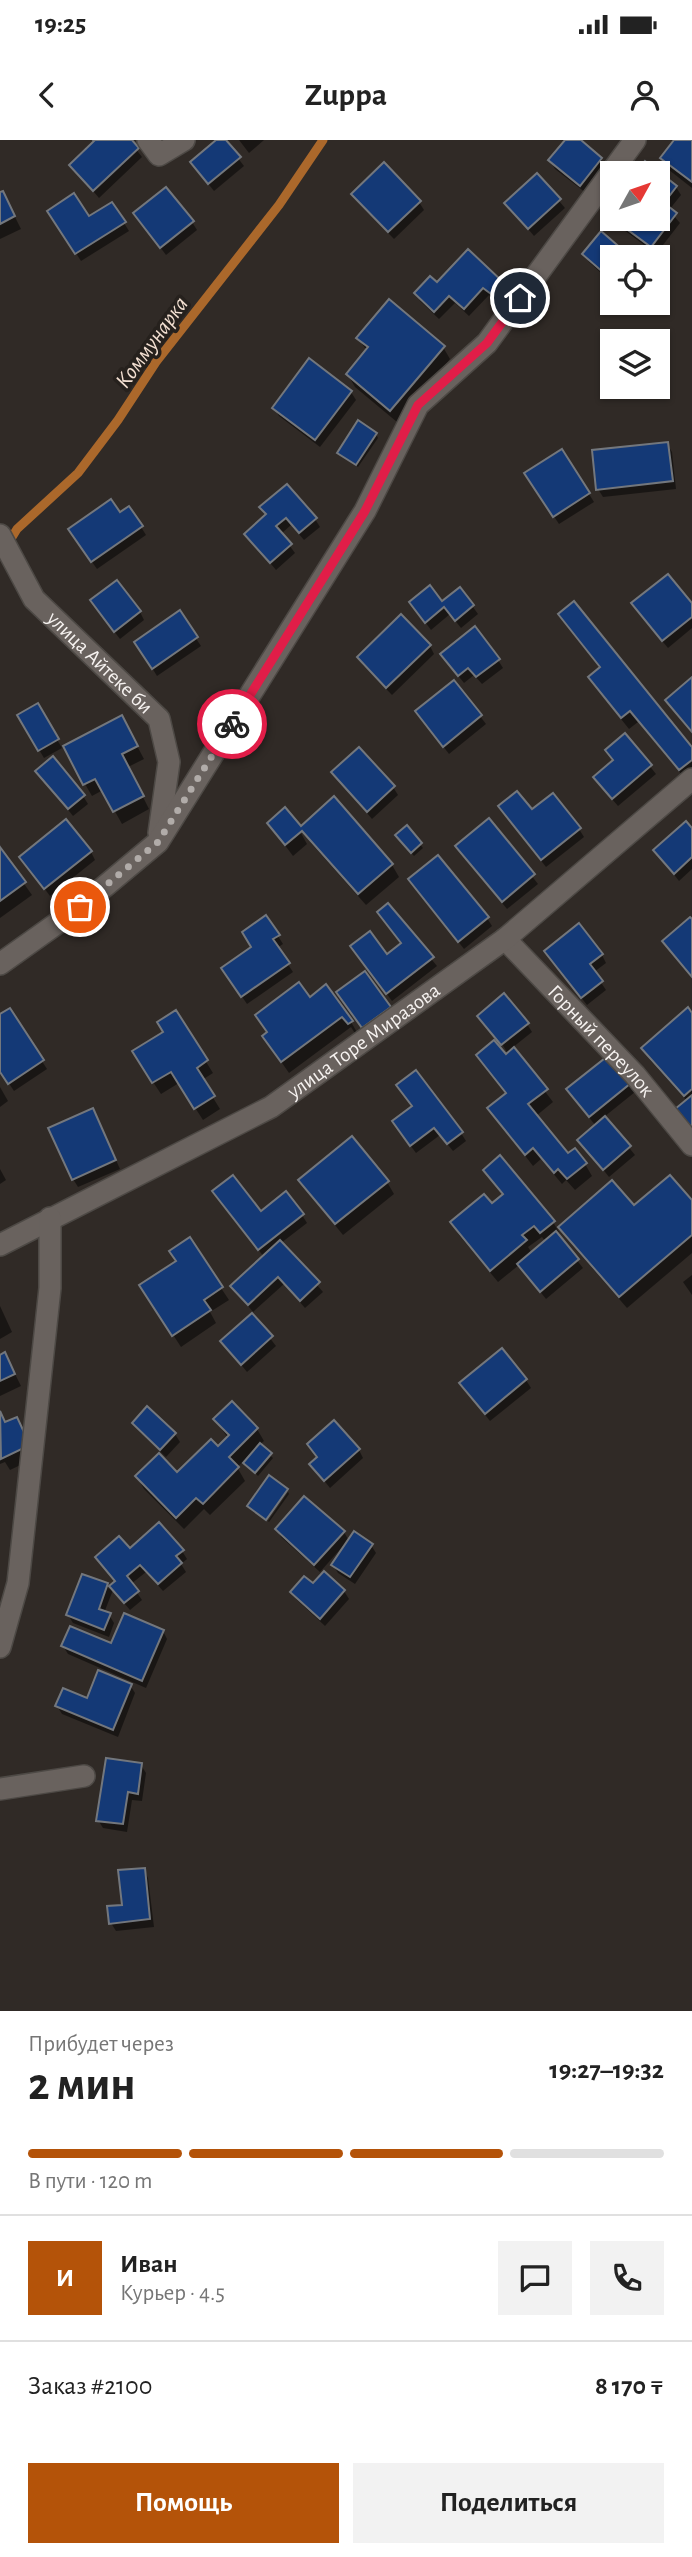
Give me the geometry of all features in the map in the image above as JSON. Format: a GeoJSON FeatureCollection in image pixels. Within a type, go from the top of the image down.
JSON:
{"type":"FeatureCollection","features":[{"type":"Feature","properties":{"kind":"street"},"geometry":{"type":"LineString","coordinates":[[148,140],[159,155],[184,140]]}},
{"type":"Feature","properties":{"kind":"street"},"geometry":{"type":"LineString","coordinates":[[0,964],[80,907],[158,842],[365,511],[418,405],[487,343],[635,140]]}},
{"type":"Feature","properties":{"kind":"street","name":"улица Айтеке би"},"geometry":{"type":"LineString","coordinates":[[0,535],[34,599],[159,719],[169,762],[158,842]]}},
{"type":"Feature","properties":{"kind":"street","name":"улица Торе Миразова"},"geometry":{"type":"LineString","coordinates":[[0,1245],[271,1107],[505,939],[692,779]]}},
{"type":"Feature","properties":{"kind":"street","name":"Горный переулок"},"geometry":{"type":"LineString","coordinates":[[505,939],[635,1076],[692,1145]]}},
{"type":"Feature","properties":{"kind":"street"},"geometry":{"type":"LineString","coordinates":[[0,1647],[18,1583],[50,1288],[50,1218]]}},
{"type":"Feature","properties":{"kind":"street"},"geometry":{"type":"LineString","coordinates":[[0,1789],[84,1776]]}},
{"type":"Feature","properties":{"kind":"building"},"geometry":{"type":"Polygon","coordinates":[[[93,140],[132,140],[139,148],[93,191],[69,165],[93,140]]]}},
{"type":"Feature","properties":{"kind":"building"},"geometry":{"type":"Polygon","coordinates":[[[216,140],[226,140],[241,157],[208,184],[190,162],[216,140]]]}},
{"type":"Feature","properties":{"kind":"building"},"geometry":{"type":"Polygon","coordinates":[[[565,140],[581,140],[602,158],[580,186],[548,160],[565,140]]]}},
{"type":"Feature","properties":{"kind":"building"},"geometry":{"type":"Polygon","coordinates":[[[674,140],[692,140],[692,182],[670,166],[670,161],[660,158],[674,140]]]}},
{"type":"Feature","properties":{"kind":"building"},"geometry":{"type":"Polygon","coordinates":[[[384,162],[421,201],[388,232],[351,194],[384,162]]]}},
{"type":"Feature","properties":{"kind":"building"},"geometry":{"type":"Polygon","coordinates":[[[537,173],[561,199],[528,229],[504,203],[537,173]]]}},
{"type":"Feature","properties":{"kind":"building"},"geometry":{"type":"Polygon","coordinates":[[[670,181],[677,186],[670,195],[670,181]]]}},
{"type":"Feature","properties":{"kind":"building"},"geometry":{"type":"Polygon","coordinates":[[[166,187],[194,221],[160,248],[133,213],[166,187]]]}},
{"type":"Feature","properties":{"kind":"building"},"geometry":{"type":"Polygon","coordinates":[[[3,191],[15,216],[0,224],[0,192],[3,191]]]}},
{"type":"Feature","properties":{"kind":"building"},"geometry":{"type":"Polygon","coordinates":[[[74,193],[89,216],[112,202],[126,222],[75,254],[47,211],[74,193]]]}},
{"type":"Feature","properties":{"kind":"building"},"geometry":{"type":"Polygon","coordinates":[[[670,208],[677,213],[670,222],[670,208]]]}},
{"type":"Feature","properties":{"kind":"building"},"geometry":{"type":"Polygon","coordinates":[[[601,231],[617,245],[600,245],[600,270],[582,254],[601,231]]]}},
{"type":"Feature","properties":{"kind":"building"},"geometry":{"type":"Polygon","coordinates":[[[629,231],[663,231],[653,245],[648,245],[629,231]]]}},
{"type":"Feature","properties":{"kind":"building"},"geometry":{"type":"Polygon","coordinates":[[[468,249],[503,282],[491,294],[483,288],[464,309],[449,296],[434,312],[414,293],[430,276],[437,282],[468,249]]]}},
{"type":"Feature","properties":{"kind":"building"},"geometry":{"type":"Polygon","coordinates":[[[389,299],[445,346],[390,411],[346,374],[368,347],[356,338],[389,299]]]}},
{"type":"Feature","properties":{"kind":"building"},"geometry":{"type":"Polygon","coordinates":[[[309,358],[352,391],[315,440],[272,408],[309,358]]]}},
{"type":"Feature","properties":{"kind":"building"},"geometry":{"type":"Polygon","coordinates":[[[358,420],[377,433],[356,465],[337,453],[358,420]]]}},
{"type":"Feature","properties":{"kind":"building"},"geometry":{"type":"Polygon","coordinates":[[[668,442],[673,481],[596,490],[592,450],[668,442]]]}},
{"type":"Feature","properties":{"kind":"building"},"geometry":{"type":"Polygon","coordinates":[[[562,449],[590,493],[553,517],[524,473],[562,449]]]}},
{"type":"Feature","properties":{"kind":"building"},"geometry":{"type":"Polygon","coordinates":[[[287,484],[317,518],[299,533],[286,518],[276,526],[292,544],[270,563],[244,534],[266,514],[259,507],[287,484]]]}},
{"type":"Feature","properties":{"kind":"building"},"geometry":{"type":"Polygon","coordinates":[[[111,499],[120,512],[129,506],[143,526],[91,562],[68,529],[111,499]]]}},
{"type":"Feature","properties":{"kind":"building"},"geometry":{"type":"Polygon","coordinates":[[[668,574],[692,603],[692,617],[662,641],[631,603],[668,574]]]}},
{"type":"Feature","properties":{"kind":"building"},"geometry":{"type":"Polygon","coordinates":[[[117,580],[141,611],[114,632],[90,600],[117,580]]]}},
{"type":"Feature","properties":{"kind":"building"},"geometry":{"type":"Polygon","coordinates":[[[430,585],[442,601],[460,587],[474,605],[455,621],[444,607],[425,623],[409,602],[430,585]]]}},
{"type":"Feature","properties":{"kind":"building"},"geometry":{"type":"Polygon","coordinates":[[[574,601],[692,747],[692,760],[679,770],[630,711],[621,718],[588,677],[600,667],[558,614],[574,601]]]}},
{"type":"Feature","properties":{"kind":"building"},"geometry":{"type":"Polygon","coordinates":[[[180,610],[198,637],[152,669],[134,642],[180,610]]]}},
{"type":"Feature","properties":{"kind":"building"},"geometry":{"type":"Polygon","coordinates":[[[401,614],[431,645],[386,688],[357,657],[401,614]]]}},
{"type":"Feature","properties":{"kind":"building"},"geometry":{"type":"Polygon","coordinates":[[[475,626],[500,659],[476,677],[468,668],[458,676],[440,654],[475,626]]]}},
{"type":"Feature","properties":{"kind":"building"},"geometry":{"type":"Polygon","coordinates":[[[692,677],[692,732],[665,700],[692,677]]]}},
{"type":"Feature","properties":{"kind":"building"},"geometry":{"type":"Polygon","coordinates":[[[454,680],[482,715],[443,747],[415,711],[454,680]]]}},
{"type":"Feature","properties":{"kind":"building"},"geometry":{"type":"Polygon","coordinates":[[[38,703],[59,739],[38,751],[17,715],[38,703]]]}},
{"type":"Feature","properties":{"kind":"building"},"geometry":{"type":"Polygon","coordinates":[[[122,715],[138,746],[122,754],[144,796],[113,812],[95,779],[83,785],[63,746],[122,715]]]}},
{"type":"Feature","properties":{"kind":"building"},"geometry":{"type":"Polygon","coordinates":[[[625,733],[652,765],[612,799],[593,777],[613,760],[605,750],[625,733]]]}},
{"type":"Feature","properties":{"kind":"building"},"geometry":{"type":"Polygon","coordinates":[[[359,747],[395,786],[367,812],[331,772],[359,747]]]}},
{"type":"Feature","properties":{"kind":"building"},"geometry":{"type":"Polygon","coordinates":[[[53,756],[85,795],[68,809],[35,771],[53,756]]]}},
{"type":"Feature","properties":{"kind":"building"},"geometry":{"type":"Polygon","coordinates":[[[517,791],[532,809],[553,793],[581,828],[541,860],[498,806],[517,791]]]}},
{"type":"Feature","properties":{"kind":"building"},"geometry":{"type":"Polygon","coordinates":[[[334,796],[393,864],[358,894],[302,831],[285,845],[267,823],[285,807],[301,826],[334,796]]]}},
{"type":"Feature","properties":{"kind":"building"},"geometry":{"type":"Polygon","coordinates":[[[489,818],[535,874],[502,902],[455,846],[489,818]]]}},
{"type":"Feature","properties":{"kind":"building"},"geometry":{"type":"Polygon","coordinates":[[[66,819],[92,851],[44,889],[19,857],[66,819]]]}},
{"type":"Feature","properties":{"kind":"building"},"geometry":{"type":"Polygon","coordinates":[[[686,821],[692,828],[692,857],[674,874],[653,850],[686,821]]]}},
{"type":"Feature","properties":{"kind":"building"},"geometry":{"type":"Polygon","coordinates":[[[407,825],[422,843],[411,853],[395,835],[407,825]]]}},
{"type":"Feature","properties":{"kind":"building"},"geometry":{"type":"Polygon","coordinates":[[[0,847],[26,882],[0,901],[0,847]]]}},
{"type":"Feature","properties":{"kind":"building"},"geometry":{"type":"Polygon","coordinates":[[[438,855],[489,917],[458,942],[408,879],[438,855]]]}},
{"type":"Feature","properties":{"kind":"building"},"geometry":{"type":"Polygon","coordinates":[[[388,903],[434,957],[386,994],[350,946],[370,931],[387,954],[401,943],[377,912],[388,903]]]}},
{"type":"Feature","properties":{"kind":"building"},"geometry":{"type":"Polygon","coordinates":[[[266,915],[280,935],[273,939],[290,963],[241,997],[221,968],[251,947],[242,932],[266,915]]]}},
{"type":"Feature","properties":{"kind":"building"},"geometry":{"type":"Polygon","coordinates":[[[690,917],[692,919],[692,977],[662,941],[690,917]]]}},
{"type":"Feature","properties":{"kind":"building"},"geometry":{"type":"Polygon","coordinates":[[[579,923],[603,954],[590,964],[603,981],[581,998],[544,951],[579,923]]]}},
{"type":"Feature","properties":{"kind":"building"},"geometry":{"type":"Polygon","coordinates":[[[365,971],[391,1007],[362,1028],[336,992],[365,971]]]}},
{"type":"Feature","properties":{"kind":"building"},"geometry":{"type":"Polygon","coordinates":[[[299,982],[310,997],[326,984],[353,1021],[348,1024],[342,1017],[281,1062],[262,1036],[267,1032],[255,1015],[299,982]]]}},
{"type":"Feature","properties":{"kind":"building"},"geometry":{"type":"Polygon","coordinates":[[[504,993],[529,1023],[501,1045],[477,1016],[504,993]]]}},
{"type":"Feature","properties":{"kind":"building"},"geometry":{"type":"Polygon","coordinates":[[[688,1007],[692,1013],[692,1089],[684,1096],[641,1048],[688,1007]]]}},
{"type":"Feature","properties":{"kind":"building"},"geometry":{"type":"Polygon","coordinates":[[[10,1008],[44,1060],[8,1084],[0,1072],[0,1014],[10,1008]]]}},
{"type":"Feature","properties":{"kind":"building"},"geometry":{"type":"Polygon","coordinates":[[[176,1010],[208,1060],[197,1068],[215,1096],[194,1109],[171,1072],[152,1083],[132,1051],[163,1032],[157,1022],[176,1010]]]}},
{"type":"Feature","properties":{"kind":"building"},"geometry":{"type":"Polygon","coordinates":[[[494,1040],[506,1054],[514,1047],[548,1089],[528,1104],[568,1153],[575,1148],[587,1163],[567,1179],[558,1169],[554,1173],[533,1148],[525,1155],[487,1108],[506,1093],[476,1055],[494,1040]]]}},
{"type":"Feature","properties":{"kind":"building"},"geometry":{"type":"Polygon","coordinates":[[[609,1055],[631,1083],[589,1117],[566,1089],[609,1055]]]}},
{"type":"Feature","properties":{"kind":"building"},"geometry":{"type":"Polygon","coordinates":[[[416,1070],[463,1132],[447,1144],[434,1128],[410,1146],[392,1121],[412,1106],[396,1085],[416,1070]]]}},
{"type":"Feature","properties":{"kind":"building"},"geometry":{"type":"Polygon","coordinates":[[[692,1095],[692,1128],[675,1109],[692,1095]]]}},
{"type":"Feature","properties":{"kind":"building"},"geometry":{"type":"Polygon","coordinates":[[[93,1108],[116,1160],[72,1180],[48,1128],[93,1108]]]}},
{"type":"Feature","properties":{"kind":"building"},"geometry":{"type":"Polygon","coordinates":[[[605,1116],[631,1146],[603,1170],[577,1140],[605,1116]]]}},
{"type":"Feature","properties":{"kind":"building"},"geometry":{"type":"Polygon","coordinates":[[[352,1136],[389,1181],[335,1224],[298,1180],[352,1136]]]}},
{"type":"Feature","properties":{"kind":"building"},"geometry":{"type":"Polygon","coordinates":[[[500,1155],[555,1221],[540,1233],[534,1226],[522,1235],[527,1240],[490,1271],[450,1222],[484,1194],[492,1203],[503,1194],[483,1170],[500,1155]]]}},
{"type":"Feature","properties":{"kind":"building"},"geometry":{"type":"Polygon","coordinates":[[[233,1175],[261,1211],[286,1191],[304,1214],[258,1250],[212,1191],[233,1175]]]}},
{"type":"Feature","properties":{"kind":"building"},"geometry":{"type":"Polygon","coordinates":[[[670,1175],[692,1200],[692,1235],[619,1297],[558,1227],[612,1180],[634,1205],[670,1175]]]}},
{"type":"Feature","properties":{"kind":"building"},"geometry":{"type":"Polygon","coordinates":[[[556,1231],[579,1259],[540,1292],[517,1264],[556,1231]]]}},
{"type":"Feature","properties":{"kind":"building"},"geometry":{"type":"Polygon","coordinates":[[[190,1237],[223,1287],[204,1300],[211,1310],[172,1336],[139,1285],[176,1261],[169,1251],[190,1237]]]}},
{"type":"Feature","properties":{"kind":"building"},"geometry":{"type":"Polygon","coordinates":[[[280,1240],[320,1282],[300,1301],[278,1277],[248,1305],[230,1286],[280,1240]]]}},
{"type":"Feature","properties":{"kind":"building"},"geometry":{"type":"Polygon","coordinates":[[[252,1313],[273,1336],[241,1365],[220,1341],[252,1313]]]}},
{"type":"Feature","properties":{"kind":"building"},"geometry":{"type":"Polygon","coordinates":[[[502,1348],[527,1379],[485,1414],[459,1383],[502,1348]]]}},
{"type":"Feature","properties":{"kind":"building"},"geometry":{"type":"Polygon","coordinates":[[[5,1352],[15,1374],[0,1381],[0,1355],[5,1352]]]}},
{"type":"Feature","properties":{"kind":"building"},"geometry":{"type":"Polygon","coordinates":[[[232,1401],[258,1428],[229,1457],[239,1467],[203,1504],[196,1498],[176,1518],[135,1476],[159,1453],[177,1472],[211,1439],[218,1446],[229,1435],[213,1419],[232,1401]]]}},
{"type":"Feature","properties":{"kind":"building"},"geometry":{"type":"Polygon","coordinates":[[[147,1406],[176,1433],[160,1450],[132,1423],[147,1406]]]}},
{"type":"Feature","properties":{"kind":"building"},"geometry":{"type":"Polygon","coordinates":[[[0,1411],[5,1422],[17,1417],[30,1445],[1,1459],[0,1411]]]}},
{"type":"Feature","properties":{"kind":"building"},"geometry":{"type":"Polygon","coordinates":[[[334,1420],[360,1449],[324,1481],[309,1464],[317,1457],[307,1444],[334,1420]]]}},
{"type":"Feature","properties":{"kind":"building"},"geometry":{"type":"Polygon","coordinates":[[[260,1443],[272,1453],[255,1473],[243,1463],[260,1443]]]}},
{"type":"Feature","properties":{"kind":"building"},"geometry":{"type":"Polygon","coordinates":[[[269,1475],[288,1489],[266,1520],[247,1506],[269,1475]]]}},
{"type":"Feature","properties":{"kind":"building"},"geometry":{"type":"Polygon","coordinates":[[[304,1496],[345,1531],[314,1565],[275,1529],[304,1496]]]}},
{"type":"Feature","properties":{"kind":"building"},"geometry":{"type":"Polygon","coordinates":[[[159,1522],[184,1550],[176,1556],[182,1563],[158,1584],[140,1565],[127,1576],[139,1591],[124,1603],[109,1586],[115,1581],[95,1557],[119,1536],[130,1548],[159,1522]]]}},
{"type":"Feature","properties":{"kind":"building"},"geometry":{"type":"Polygon","coordinates":[[[354,1531],[373,1544],[350,1577],[331,1565],[354,1531]]]}},
{"type":"Feature","properties":{"kind":"building"},"geometry":{"type":"Polygon","coordinates":[[[324,1571],[345,1590],[320,1619],[290,1592],[304,1576],[313,1583],[324,1571]]]}},
{"type":"Feature","properties":{"kind":"building"},"geometry":{"type":"Polygon","coordinates":[[[82,1574],[108,1583],[99,1609],[111,1613],[104,1630],[66,1615],[82,1574]]]}},
{"type":"Feature","properties":{"kind":"building"},"geometry":{"type":"Polygon","coordinates":[[[124,1613],[164,1630],[142,1681],[61,1646],[70,1626],[111,1643],[124,1613]]]}},
{"type":"Feature","properties":{"kind":"building"},"geometry":{"type":"Polygon","coordinates":[[[98,1670],[132,1684],[113,1730],[55,1706],[63,1688],[87,1698],[98,1670]]]}},
{"type":"Feature","properties":{"kind":"building"},"geometry":{"type":"Polygon","coordinates":[[[106,1758],[142,1763],[138,1794],[128,1792],[123,1824],[96,1821],[106,1758]]]}},
{"type":"Feature","properties":{"kind":"building"},"geometry":{"type":"Polygon","coordinates":[[[145,1868],[150,1919],[109,1924],[107,1906],[122,1905],[118,1870],[145,1868]]]}},
{"type":"Feature","properties":{"kind":"waterway","name":"Коммунарка"},"geometry":{"type":"LineString","coordinates":[[6,547],[17,529],[78,473],[118,420],[156,362],[279,205],[323,140]]}},
{"type":"Feature","properties":{"kind":"way so far"},"geometry":{"type":"LineString","coordinates":[[80,907],[158,842],[232,724]]}},
{"type":"Feature","properties":{"kind":"route"},"geometry":{"type":"LineString","coordinates":[[232,724],[365,511],[418,405],[487,343],[520,298]]}}]}
